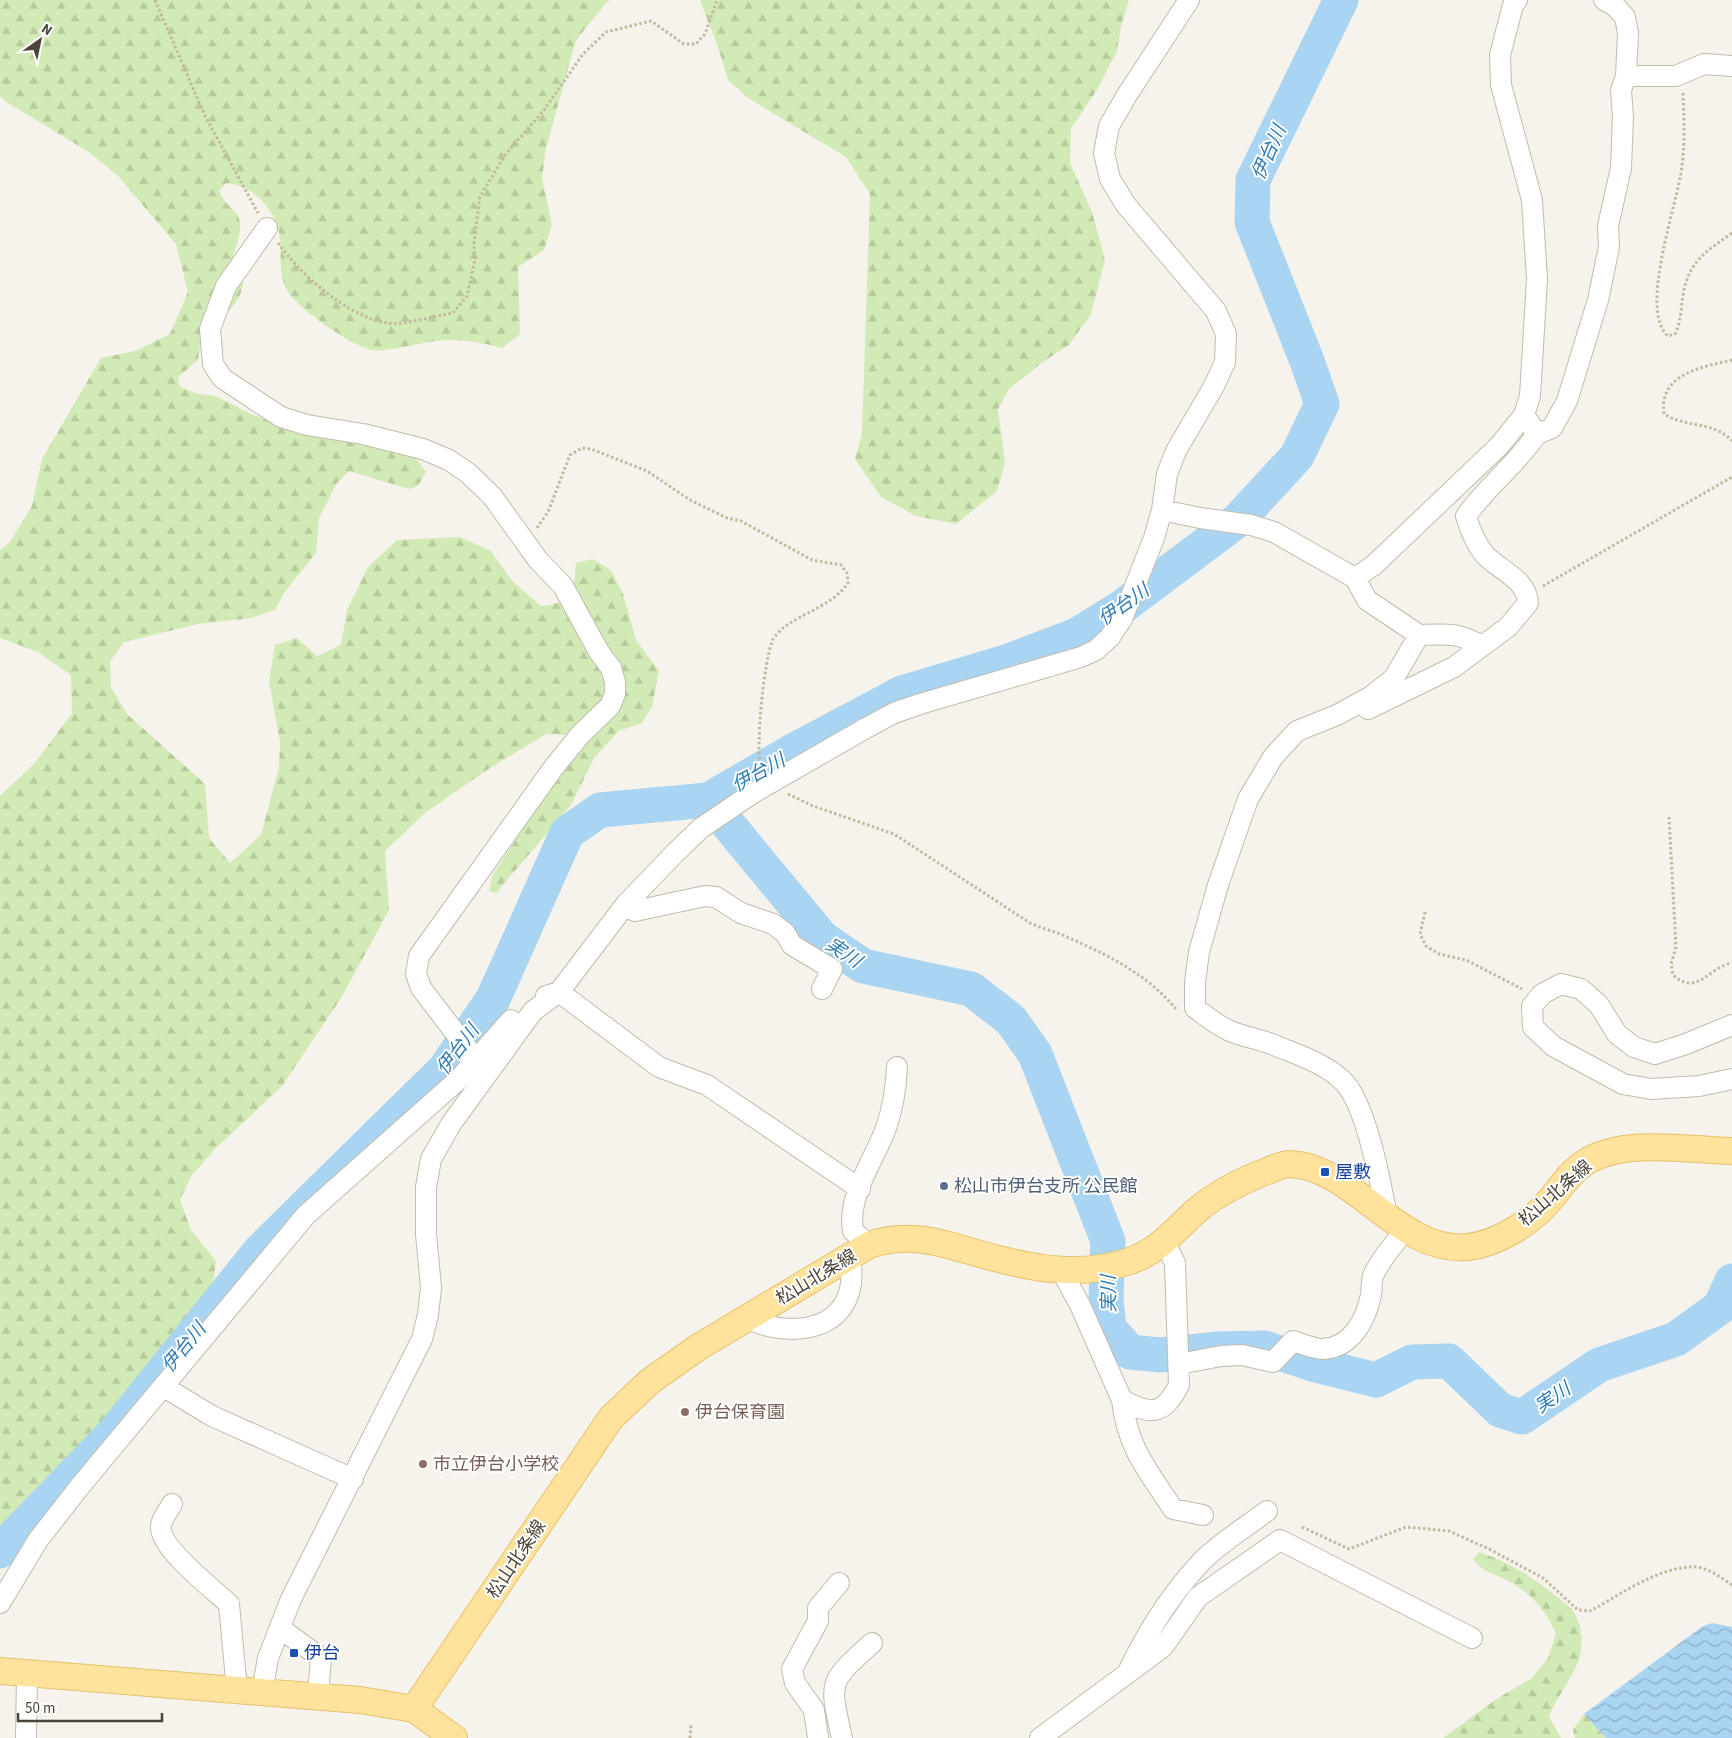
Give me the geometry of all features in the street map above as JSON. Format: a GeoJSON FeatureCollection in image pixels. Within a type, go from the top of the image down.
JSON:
{"type":"FeatureCollection","features":[{"type":"Feature","properties":{"kind":"main road","name":"松山北条線"},"geometry":{"type":"LineString","coordinates":[[414,1709],[611,1418],[649,1382],[697,1348],[860,1251],[889,1238],[914,1238],[1034,1268],[1062,1272],[1088,1270],[1128,1262],[1165,1242],[1197,1211],[1224,1191],[1255,1175],[1287,1164],[1313,1168],[1338,1181],[1397,1223],[1443,1247],[1469,1247],[1497,1239],[1525,1222],[1548,1202],[1565,1180],[1586,1162],[1612,1151],[1639,1148],[1732,1151]]}},
{"type":"Feature","properties":{"kind":"main road"},"geometry":{"type":"LineString","coordinates":[[0,1671],[318,1695],[414,1709],[454,1738]]}},
{"type":"Feature","properties":{"kind":"street"},"geometry":{"type":"LineString","coordinates":[[249,1691],[268,1658],[291,1599],[422,1339],[428,1315],[431,1288],[426,1234],[426,1187],[431,1159],[456,1116],[532,1011],[559,992],[626,904],[702,828],[769,783],[894,714],[920,704],[1052,667],[1096,650],[1110,638],[1122,619],[1142,572],[1162,510],[1168,474],[1176,451],[1214,386],[1225,362],[1226,334],[1216,311],[1126,205],[1110,179],[1104,153],[1109,126],[1189,0]]}},
{"type":"Feature","properties":{"kind":"street"},"geometry":{"type":"LineString","coordinates":[[1337,715],[1354,716],[1454,667],[1508,627],[1528,603],[1528,596],[1524,587],[1485,555],[1470,532],[1466,516],[1475,503],[1527,449],[1538,434],[1552,428],[1567,401],[1598,300],[1609,247],[1608,226],[1621,168],[1623,117],[1621,90],[1626,76],[1628,33],[1625,17],[1615,6],[1604,0]]}},
{"type":"Feature","properties":{"kind":"street"},"geometry":{"type":"LineString","coordinates":[[1355,578],[1374,565],[1499,446],[1524,415],[1530,396],[1537,279],[1532,200],[1501,85],[1500,55],[1510,2]]}},
{"type":"Feature","properties":{"kind":"street"},"geometry":{"type":"LineString","coordinates":[[1626,76],[1676,76],[1704,64],[1732,66]]}},
{"type":"Feature","properties":{"kind":"street"},"geometry":{"type":"LineString","coordinates":[[267,228],[226,286],[210,329],[213,364],[222,378],[281,417],[307,425],[380,438],[423,449],[449,460],[468,473],[492,496],[526,544],[563,586],[599,652],[611,668],[615,682],[615,694],[610,706],[580,735],[554,767],[419,956],[416,974],[421,988],[472,1055]]}},
{"type":"Feature","properties":{"kind":"street"},"geometry":{"type":"LineString","coordinates":[[1524,415],[1538,434]]}},
{"type":"Feature","properties":{"kind":"street"},"geometry":{"type":"LineString","coordinates":[[1162,510],[1200,518],[1252,525],[1274,532],[1355,578],[1367,600],[1419,635],[1453,633],[1465,636],[1481,646]]}},
{"type":"Feature","properties":{"kind":"street"},"geometry":{"type":"LineString","coordinates":[[1179,1356],[1242,1356],[1273,1362],[1293,1341],[1322,1349],[1342,1344],[1353,1336],[1366,1309],[1371,1296],[1372,1279],[1397,1223],[1360,1111],[1343,1081],[1319,1063],[1257,1038],[1230,1031],[1196,1008],[1195,982],[1199,952],[1218,885],[1248,799],[1273,757],[1296,731],[1337,715],[1370,697],[1394,678],[1419,635]]}},
{"type":"Feature","properties":{"kind":"street"},"geometry":{"type":"LineString","coordinates":[[626,904],[635,911],[705,896],[716,897],[741,913],[772,924],[785,933],[792,946],[832,969],[822,989]]}},
{"type":"Feature","properties":{"kind":"street"},"geometry":{"type":"LineString","coordinates":[[1732,1024],[1686,1044],[1655,1054],[1634,1048],[1617,1034],[1598,1005],[1581,989],[1561,984],[1542,994],[1532,1006],[1533,1027],[1553,1046],[1623,1084],[1651,1088],[1699,1086],[1732,1079]]}},
{"type":"Feature","properties":{"kind":"street"},"geometry":{"type":"LineString","coordinates":[[0,1603],[38,1540],[306,1215],[458,1080],[472,1055],[528,1002],[559,992]]}},
{"type":"Feature","properties":{"kind":"street"},"geometry":{"type":"LineString","coordinates":[[559,992],[659,1067],[707,1085],[860,1188]]}},
{"type":"Feature","properties":{"kind":"street"},"geometry":{"type":"LineString","coordinates":[[748,1319],[765,1327],[791,1329],[816,1327],[832,1319],[842,1304],[860,1251],[850,1217],[860,1188],[886,1128],[896,1092],[897,1067]]}},
{"type":"Feature","properties":{"kind":"street"},"geometry":{"type":"LineString","coordinates":[[1122,1400],[1149,1412],[1160,1409],[1171,1401],[1179,1385],[1175,1263],[1165,1242]]}},
{"type":"Feature","properties":{"kind":"street"},"geometry":{"type":"LineString","coordinates":[[1062,1272],[1080,1305],[1122,1400],[1124,1419],[1132,1445],[1173,1509],[1203,1515]]}},
{"type":"Feature","properties":{"kind":"street"},"geometry":{"type":"LineString","coordinates":[[164,1387],[212,1416],[353,1479]]}},
{"type":"Feature","properties":{"kind":"street"},"geometry":{"type":"LineString","coordinates":[[172,1504],[161,1524],[161,1535],[170,1549],[229,1604],[249,1691]]}},
{"type":"Feature","properties":{"kind":"street"},"geometry":{"type":"LineString","coordinates":[[1128,1672],[1144,1638],[1180,1587],[1204,1560],[1267,1511]]}},
{"type":"Feature","properties":{"kind":"street"},"geometry":{"type":"LineString","coordinates":[[1040,1738],[1163,1647],[1198,1598],[1280,1540],[1472,1638]]}},
{"type":"Feature","properties":{"kind":"street"},"geometry":{"type":"LineString","coordinates":[[818,1738],[814,1710],[795,1683],[792,1669],[818,1621],[818,1608],[839,1583]]}},
{"type":"Feature","properties":{"kind":"street"},"geometry":{"type":"LineString","coordinates":[[278,1631],[288,1634],[321,1658],[318,1695]]}},
{"type":"Feature","properties":{"kind":"street"},"geometry":{"type":"LineString","coordinates":[[842,1738],[834,1702],[833,1686],[842,1670],[872,1643]]}},
{"type":"Feature","properties":{"kind":"street"},"geometry":{"type":"LineString","coordinates":[[26,1738],[27,1674]]}},
{"type":"Feature","properties":{"kind":"path"},"geometry":{"type":"LineString","coordinates":[[155,0],[205,116],[267,228],[292,263],[361,316],[390,324],[453,313],[467,296],[475,260],[474,242],[480,196],[505,155],[544,110],[583,54],[606,32],[651,21],[684,44],[696,44],[705,34],[718,0]]}},
{"type":"Feature","properties":{"kind":"path"},"geometry":{"type":"LineString","coordinates":[[1676,76],[1683,92],[1685,132],[1682,167],[1660,264],[1657,291],[1658,320],[1661,330],[1668,336],[1676,334],[1683,293],[1688,277],[1697,260],[1711,246],[1732,233]]}},
{"type":"Feature","properties":{"kind":"path"},"geometry":{"type":"LineString","coordinates":[[1732,360],[1690,370],[1670,386],[1662,402],[1664,414],[1675,421],[1715,428],[1732,441]]}},
{"type":"Feature","properties":{"kind":"path"},"geometry":{"type":"LineString","coordinates":[[526,544],[548,512],[570,455],[582,448],[591,448],[647,472],[690,500],[727,518],[741,521],[812,560],[841,565],[847,572],[848,583],[841,594],[784,628],[774,638],[759,718],[759,760]]}},
{"type":"Feature","properties":{"kind":"path"},"geometry":{"type":"LineString","coordinates":[[1528,596],[1732,477]]}},
{"type":"Feature","properties":{"kind":"path"},"geometry":{"type":"LineString","coordinates":[[769,783],[813,806],[894,834],[1030,923],[1064,936],[1133,970],[1164,994],[1179,1012]]}},
{"type":"Feature","properties":{"kind":"path"},"geometry":{"type":"LineString","coordinates":[[1669,818],[1676,947],[1671,964],[1672,975],[1681,982],[1693,983],[1732,963]]}},
{"type":"Feature","properties":{"kind":"path"},"geometry":{"type":"LineString","coordinates":[[1425,912],[1420,934],[1426,946],[1439,954],[1466,960],[1522,989],[1536,1001]]}},
{"type":"Feature","properties":{"kind":"path"},"geometry":{"type":"LineString","coordinates":[[1300,1526],[1350,1549],[1406,1527],[1449,1531],[1544,1578],[1578,1610],[1590,1611],[1657,1576],[1691,1566],[1710,1571],[1732,1585]]}},
{"type":"Feature","properties":{"kind":"path"},"geometry":{"type":"LineString","coordinates":[[690,1738],[691,1725]]}},
{"type":"Feature","properties":{"kind":"green space"},"geometry":{"type":"Polygon","coordinates":[[[0,0],[611,0],[607,2],[576,40],[546,148],[542,178],[552,225],[544,250],[518,267],[520,334],[502,348],[477,342],[452,340],[376,351],[351,341],[329,328],[308,312],[287,291],[282,277],[278,229],[275,219],[263,202],[255,194],[237,185],[227,183],[219,190],[226,203],[236,212],[240,221],[239,236],[233,257],[243,279],[242,288],[240,296],[230,310],[202,331],[198,360],[178,377],[180,387],[195,393],[218,397],[253,415],[303,430],[415,457],[426,472],[418,486],[409,489],[349,471],[337,483],[319,518],[316,553],[284,593],[275,610],[251,618],[198,624],[124,642],[110,661],[111,688],[128,715],[205,784],[209,838],[230,863],[261,835],[279,767],[280,742],[269,681],[275,645],[297,638],[317,656],[341,645],[347,610],[368,567],[397,540],[460,537],[491,551],[511,580],[541,606],[566,599],[573,590],[576,563],[593,559],[611,570],[623,594],[636,640],[659,671],[652,707],[642,723],[619,731],[594,758],[571,805],[496,893],[489,891],[492,876],[578,745],[571,735],[546,734],[490,768],[425,813],[385,851],[389,910],[341,998],[282,1086],[216,1148],[192,1175],[180,1200],[191,1230],[216,1261],[212,1291],[101,1423],[0,1529],[0,796],[35,763],[72,713],[71,675],[38,652],[0,638],[0,550],[10,542],[32,506],[42,459],[101,358],[135,351],[170,334],[188,292],[176,244],[118,176],[89,152],[8,103],[0,96],[0,0]]]}},
{"type":"Feature","properties":{"kind":"green space"},"geometry":{"type":"Polygon","coordinates":[[[700,0],[1129,0],[1121,26],[1117,51],[1098,88],[1071,129],[1070,163],[1092,212],[1105,260],[1091,314],[1069,345],[1044,361],[1009,389],[998,409],[1005,463],[997,491],[956,524],[916,516],[881,497],[855,459],[862,433],[870,194],[846,157],[748,98],[728,80],[700,0]]]}},
{"type":"Feature","properties":{"kind":"green space"},"geometry":{"type":"Polygon","coordinates":[[[1479,1552],[1531,1577],[1572,1609],[1576,1616],[1581,1635],[1579,1659],[1549,1717],[1561,1738],[1443,1738],[1495,1700],[1532,1678],[1548,1658],[1556,1634],[1548,1618],[1531,1597],[1518,1586],[1483,1569],[1473,1560],[1479,1552]]]}},
{"type":"Feature","properties":{"kind":"green space"},"geometry":{"type":"Polygon","coordinates":[[[1584,1714],[1606,1738],[1575,1738],[1573,1730],[1584,1714]]]}},
{"type":"Feature","properties":{"kind":"water"},"geometry":{"type":"Polygon","coordinates":[[[1712,1623],[1732,1627],[1732,1738],[1606,1738],[1584,1714],[1703,1626],[1712,1623]]]}},
{"type":"Feature","properties":{"kind":"waterway","name":"伊台川"},"geometry":{"type":"LineString","coordinates":[[0,1551],[114,1433],[260,1251],[445,1069],[493,999],[567,833],[600,810],[708,800],[793,751],[902,693],[1009,661],[1077,635],[1122,607],[1238,520],[1297,456],[1322,404],[1252,222],[1253,180],[1341,0]]}},
{"type":"Feature","properties":{"kind":"waterway","name":"実川"},"geometry":{"type":"LineString","coordinates":[[708,800],[822,938],[863,966],[971,989],[1011,1020],[1035,1054],[1108,1241],[1106,1299],[1109,1328],[1130,1352],[1160,1355],[1218,1349],[1264,1348],[1316,1365],[1376,1380],[1412,1362],[1449,1361],[1500,1410],[1522,1417],[1599,1365],[1676,1339],[1720,1307],[1732,1281]]}},
{"type":"Feature","properties":{"kind":"place","name":"屋敷"},"geometry":{"type":"Point","coordinates":[1325,1172]}},
{"type":"Feature","properties":{"kind":"place","name":"松山市伊台支所 公民館"},"geometry":{"type":"Point","coordinates":[944,1186]}},
{"type":"Feature","properties":{"kind":"place","name":"伊台保育園"},"geometry":{"type":"Point","coordinates":[685,1412]}},
{"type":"Feature","properties":{"kind":"place","name":"市立伊台小学校"},"geometry":{"type":"Point","coordinates":[423,1464]}},
{"type":"Feature","properties":{"kind":"place","name":"伊台"},"geometry":{"type":"Point","coordinates":[294,1653]}}]}
